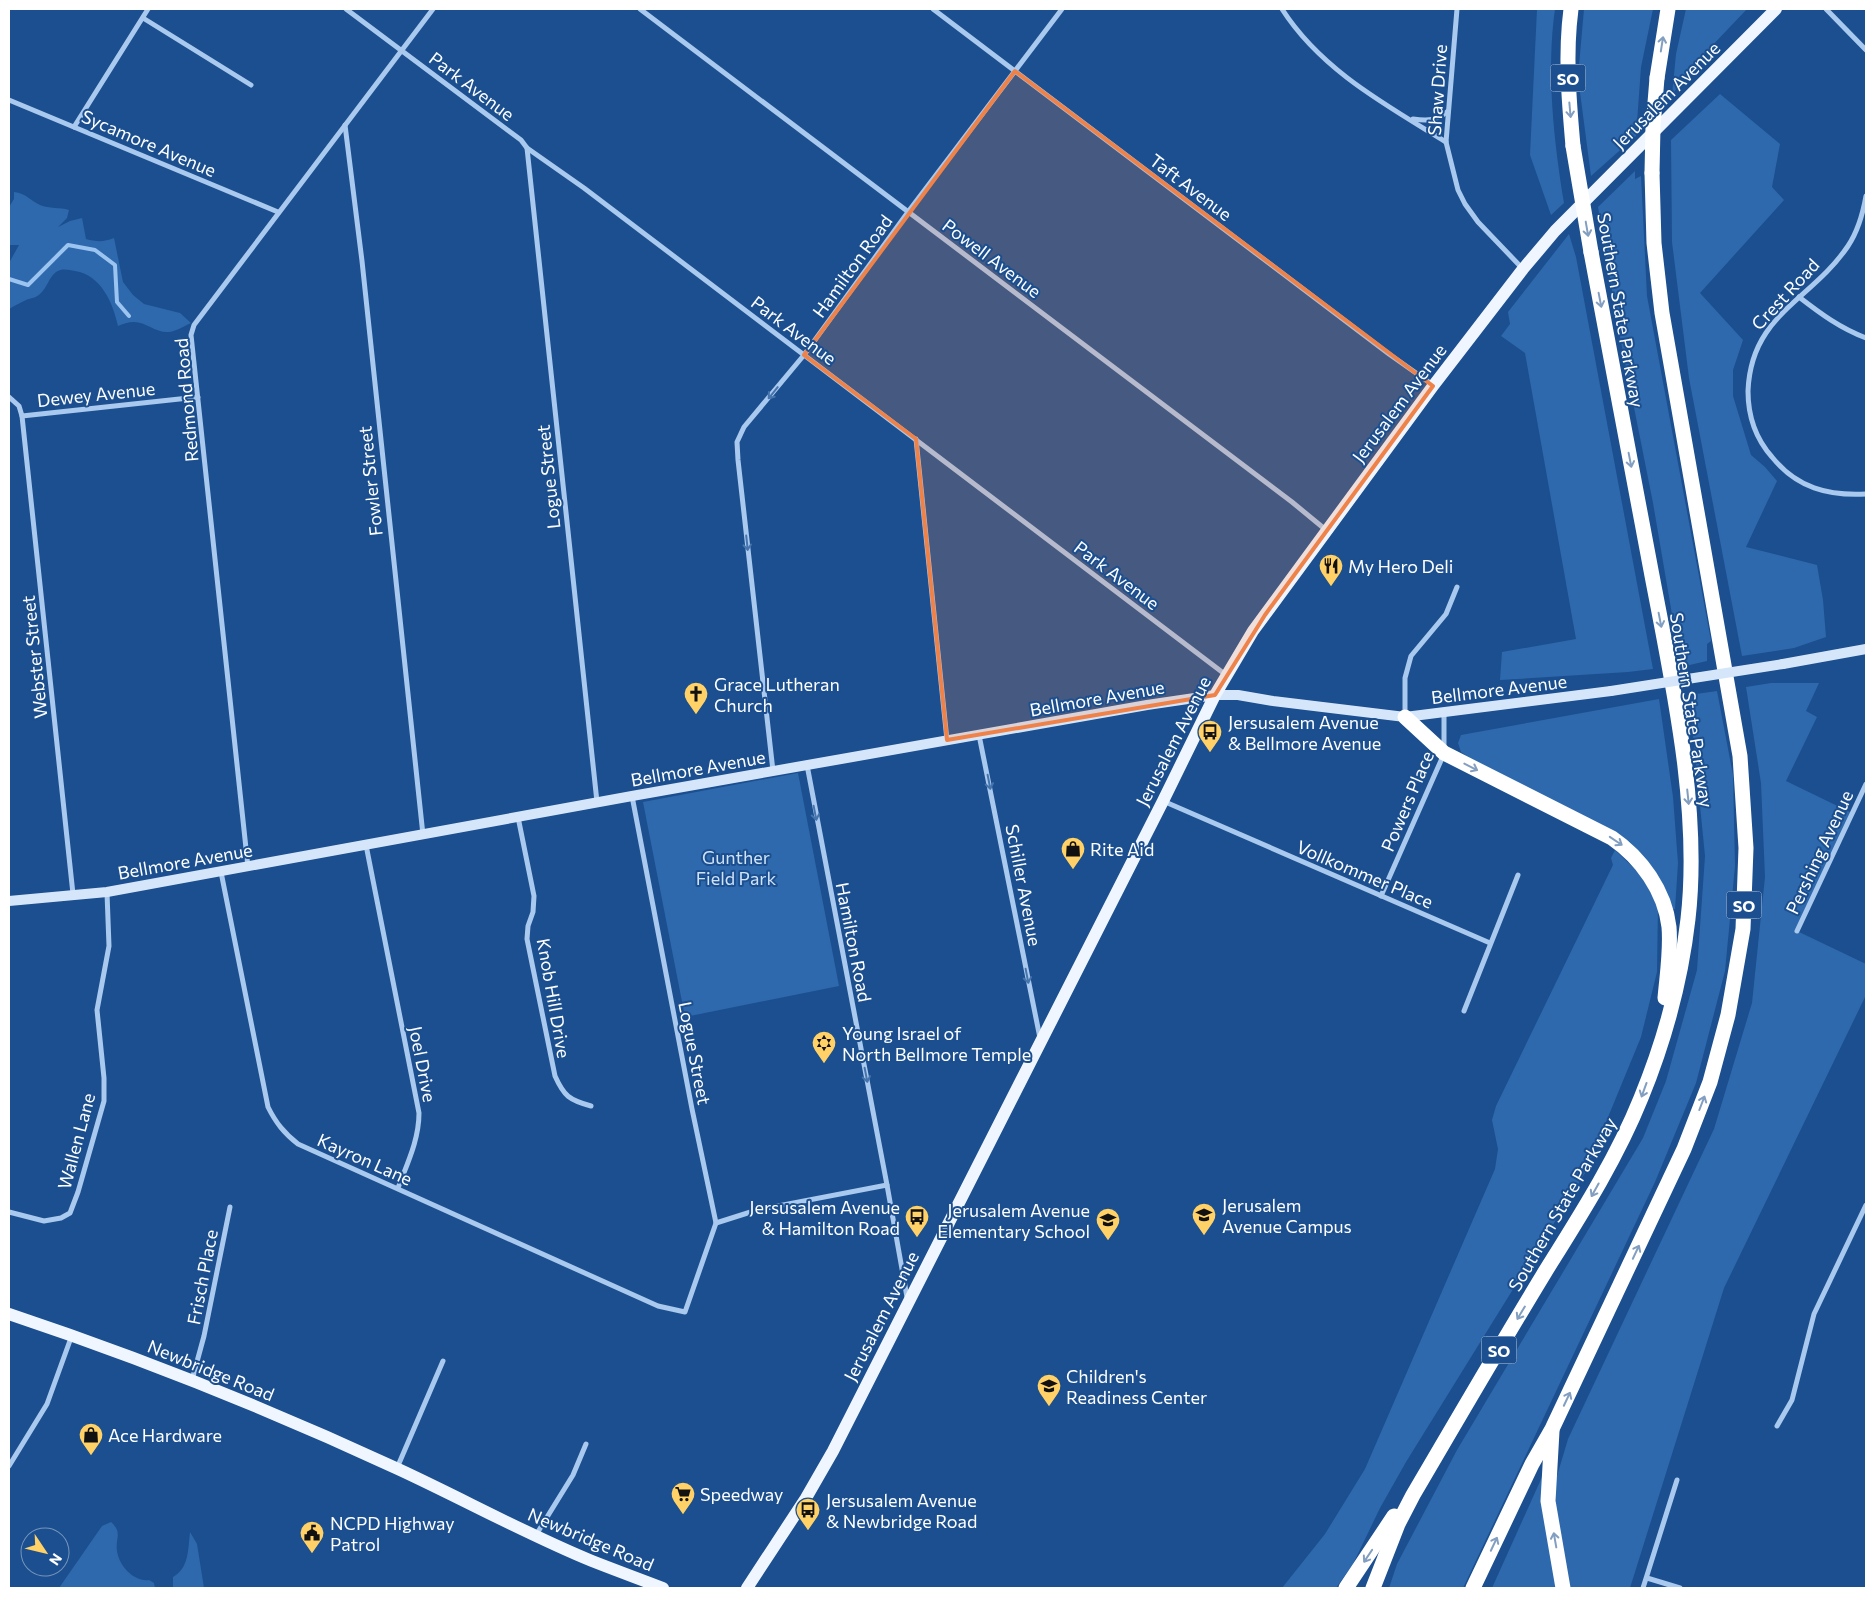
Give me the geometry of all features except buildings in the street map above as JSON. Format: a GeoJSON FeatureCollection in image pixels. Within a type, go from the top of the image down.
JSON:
{"type":"FeatureCollection","features":[{"type":"Feature","properties":{"kind":"highway","name":"Southern State Parkway"},"geometry":{"type":"LineString","coordinates":[[1373,1588],[1398,1524],[1452,1428],[1584,1210],[1619,1148],[1641,1098],[1661,1044],[1680,969],[1688,918],[1691,865],[1690,817],[1685,765],[1573,146],[1568,83],[1568,42],[1571,9]]}},
{"type":"Feature","properties":{"kind":"highway","name":"Southern State Parkway"},"geometry":{"type":"LineString","coordinates":[[1473,1588],[1532,1464],[1552,1429],[1684,1149],[1710,1082],[1728,1015],[1743,929],[1746,848],[1740,756],[1662,313],[1654,243],[1653,127],[1657,78],[1668,9]]}},
{"type":"Feature","properties":{"kind":"highway"},"geometry":{"type":"LineString","coordinates":[[1405,717],[1444,753],[1612,838],[1632,854],[1646,871],[1661,899],[1668,927],[1669,944],[1661,1044]]}},
{"type":"Feature","properties":{"kind":"highway"},"geometry":{"type":"LineString","coordinates":[[1346,1588],[1452,1428]]}},
{"type":"Feature","properties":{"kind":"highway"},"geometry":{"type":"LineString","coordinates":[[1552,1429],[1548,1501],[1563,1588]]}},
{"type":"Feature","properties":{"kind":"main road","name":"Jerusalem Avenue"},"geometry":{"type":"LineString","coordinates":[[747,1588],[806,1498],[833,1451],[1215,695],[1253,631],[1433,386],[1523,269],[1556,231],[1776,9]]}},
{"type":"Feature","properties":{"kind":"main road","name":"Bellmore Avenue"},"geometry":{"type":"LineString","coordinates":[[9,901],[107,892],[979,734],[1215,695],[1238,695],[1405,717],[1611,691],[1866,649]]}},
{"type":"Feature","properties":{"kind":"main road","name":"Newbridge Road"},"geometry":{"type":"LineString","coordinates":[[9,1314],[72,1335],[192,1380],[397,1468],[591,1560],[662,1588]]}},
{"type":"Feature","properties":{"kind":"street"},"geometry":{"type":"LineString","coordinates":[[74,127],[148,9]]}},
{"type":"Feature","properties":{"kind":"street","name":"Park Avenue"},"geometry":{"type":"LineString","coordinates":[[346,9],[521,140],[527,148],[584,188],[1226,675]]}},
{"type":"Feature","properties":{"kind":"street","name":"Redmond Road"},"geometry":{"type":"LineString","coordinates":[[248,867],[191,335],[194,325],[433,9]]}},
{"type":"Feature","properties":{"kind":"street","name":"Powell Avenue"},"geometry":{"type":"LineString","coordinates":[[640,9],[1284,496],[1326,530]]}},
{"type":"Feature","properties":{"kind":"street","name":"Taft Avenue"},"geometry":{"type":"LineString","coordinates":[[933,9],[1433,386]]}},
{"type":"Feature","properties":{"kind":"street","name":"Hamilton Road"},"geometry":{"type":"LineString","coordinates":[[772,771],[737,442],[744,427],[804,355],[908,212],[1062,9]]}},
{"type":"Feature","properties":{"kind":"street"},"geometry":{"type":"LineString","coordinates":[[1282,9],[1314,50],[1335,69],[1383,103],[1446,142]]}},
{"type":"Feature","properties":{"kind":"street","name":"Shaw Drive"},"geometry":{"type":"LineString","coordinates":[[1457,9],[1446,142],[1458,190],[1478,222],[1523,269]]}},
{"type":"Feature","properties":{"kind":"street"},"geometry":{"type":"LineString","coordinates":[[1826,9],[1866,50]]}},
{"type":"Feature","properties":{"kind":"street"},"geometry":{"type":"LineString","coordinates":[[143,18],[251,84]]}},
{"type":"Feature","properties":{"kind":"street","name":"Sycamore Avenue"},"geometry":{"type":"LineString","coordinates":[[9,100],[278,212]]}},
{"type":"Feature","properties":{"kind":"street"},"geometry":{"type":"LineString","coordinates":[[1410,119],[1431,121],[1449,111]]}},
{"type":"Feature","properties":{"kind":"street","name":"Fowler Street"},"geometry":{"type":"LineString","coordinates":[[345,125],[362,261],[423,834]]}},
{"type":"Feature","properties":{"kind":"street","name":"Logue Street"},"geometry":{"type":"LineString","coordinates":[[527,148],[597,802]]}},
{"type":"Feature","properties":{"kind":"street","name":"Crest Road"},"geometry":{"type":"LineString","coordinates":[[1866,196],[1857,230],[1849,245],[1839,258],[1774,322],[1761,339],[1754,354],[1748,396],[1754,429],[1760,442],[1777,463],[1803,483],[1830,494],[1866,494]]}},
{"type":"Feature","properties":{"kind":"street"},"geometry":{"type":"LineString","coordinates":[[1799,298],[1832,322],[1866,338]]}},
{"type":"Feature","properties":{"kind":"street","name":"Dewey Avenue"},"geometry":{"type":"LineString","coordinates":[[9,397],[19,406],[22,416],[198,397]]}},
{"type":"Feature","properties":{"kind":"street","name":"Webster Street"},"geometry":{"type":"LineString","coordinates":[[22,416],[73,894]]}},
{"type":"Feature","properties":{"kind":"street"},"geometry":{"type":"LineString","coordinates":[[916,439],[947,740]]}},
{"type":"Feature","properties":{"kind":"street"},"geometry":{"type":"LineString","coordinates":[[1405,717],[1404,678],[1411,656],[1446,614],[1456,587]]}},
{"type":"Feature","properties":{"kind":"street","name":"Powers Place"},"geometry":{"type":"LineString","coordinates":[[1382,896],[1444,753],[1444,713]]}},
{"type":"Feature","properties":{"kind":"street","name":"Schiller Avenue"},"geometry":{"type":"LineString","coordinates":[[979,734],[1040,1042]]}},
{"type":"Feature","properties":{"kind":"street","name":"Hamilton Road"},"geometry":{"type":"LineString","coordinates":[[806,765],[908,1302]]}},
{"type":"Feature","properties":{"kind":"street","name":"Pershing Avenue"},"geometry":{"type":"LineString","coordinates":[[1797,931],[1866,784]]}},
{"type":"Feature","properties":{"kind":"street","name":"Logue Street"},"geometry":{"type":"LineString","coordinates":[[632,796],[692,1109],[716,1223]]}},
{"type":"Feature","properties":{"kind":"street","name":"Vollkommer Place"},"geometry":{"type":"LineString","coordinates":[[1163,801],[1490,943]]}},
{"type":"Feature","properties":{"kind":"street","name":"Knob Hill Drive"},"geometry":{"type":"LineString","coordinates":[[518,817],[534,896],[533,912],[528,926],[527,939],[555,1076],[562,1092],[573,1101],[590,1106]]}},
{"type":"Feature","properties":{"kind":"street","name":"Joel Drive"},"geometry":{"type":"LineString","coordinates":[[366,845],[419,1113],[417,1138],[398,1188]]}},
{"type":"Feature","properties":{"kind":"street","name":"Kayron Lane"},"geometry":{"type":"LineString","coordinates":[[221,872],[268,1107],[275,1122],[283,1132],[298,1144],[658,1306],[685,1312],[716,1223]]}},
{"type":"Feature","properties":{"kind":"street"},"geometry":{"type":"LineString","coordinates":[[1464,1011],[1518,875]]}},
{"type":"Feature","properties":{"kind":"street","name":"Wallen Lane"},"geometry":{"type":"LineString","coordinates":[[9,1212],[44,1221],[62,1218],[70,1213],[78,1192],[104,1101],[104,1078],[97,1010],[109,946],[107,892]]}},
{"type":"Feature","properties":{"kind":"street"},"geometry":{"type":"LineString","coordinates":[[716,1223],[757,1210],[887,1185]]}},
{"type":"Feature","properties":{"kind":"street"},"geometry":{"type":"LineString","coordinates":[[1777,1426],[1792,1400],[1814,1314],[1866,1205]]}},
{"type":"Feature","properties":{"kind":"street","name":"Frisch Place"},"geometry":{"type":"LineString","coordinates":[[192,1380],[204,1336],[230,1207]]}},
{"type":"Feature","properties":{"kind":"street"},"geometry":{"type":"LineString","coordinates":[[9,1466],[46,1404],[72,1335]]}},
{"type":"Feature","properties":{"kind":"street"},"geometry":{"type":"LineString","coordinates":[[397,1468],[444,1361]]}},
{"type":"Feature","properties":{"kind":"street"},"geometry":{"type":"LineString","coordinates":[[536,1535],[573,1475],[586,1444]]}},
{"type":"Feature","properties":{"kind":"street"},"geometry":{"type":"LineString","coordinates":[[1643,1588],[1678,1480]]}},
{"type":"Feature","properties":{"kind":"street"},"geometry":{"type":"LineString","coordinates":[[1647,1578],[1680,1588]]}},
{"type":"Feature","properties":{"kind":"highlighted area"},"geometry":{"type":"Polygon","coordinates":[[[1015,71],[1433,386],[1265,615],[1215,695],[947,740],[916,439],[804,355],[1015,71]]]}},
{"type":"Feature","properties":{"kind":"green space"},"geometry":{"type":"Polygon","coordinates":[[[1537,9],[1555,9],[1551,57],[1552,106],[1564,203],[1551,215],[1530,155],[1537,9]]]}},
{"type":"Feature","properties":{"kind":"green space"},"geometry":{"type":"Polygon","coordinates":[[[1584,9],[1653,9],[1641,67],[1636,136],[1591,176],[1578,77],[1584,9]]]}},
{"type":"Feature","properties":{"kind":"green space"},"geometry":{"type":"Polygon","coordinates":[[[1686,9],[1747,9],[1689,70],[1672,95],[1676,54],[1686,9]]]}},
{"type":"Feature","properties":{"kind":"green space"},"geometry":{"type":"Polygon","coordinates":[[[1720,94],[1780,144],[1772,187],[1784,200],[1700,293],[1743,340],[1733,370],[1733,396],[1751,455],[1777,481],[1746,547],[1817,565],[1823,600],[1826,637],[1794,648],[1742,656],[1689,378],[1672,242],[1671,140],[1720,94]]]}},
{"type":"Feature","properties":{"kind":"green space"},"geometry":{"type":"Polygon","coordinates":[[[1635,171],[1635,179],[1641,176],[1647,296],[1711,641],[1707,644],[1707,661],[1681,667],[1653,503],[1619,332],[1598,207],[1635,171]]]}},
{"type":"Feature","properties":{"kind":"green space"},"geometry":{"type":"Polygon","coordinates":[[[14,192],[22,194],[43,206],[69,210],[67,218],[58,227],[82,218],[86,239],[100,241],[114,238],[123,282],[133,295],[144,304],[180,313],[191,323],[178,330],[169,332],[160,331],[138,322],[130,322],[118,326],[113,308],[99,284],[84,274],[66,270],[56,272],[38,295],[9,309],[9,263],[19,245],[9,245],[9,207],[14,199],[14,192]]]}},
{"type":"Feature","properties":{"kind":"green space"},"geometry":{"type":"Polygon","coordinates":[[[1569,234],[1576,257],[1653,669],[1500,680],[1502,652],[1576,639],[1525,353],[1501,336],[1510,324],[1508,312],[1569,234]]]}},
{"type":"Feature","properties":{"kind":"green space"},"geometry":{"type":"Polygon","coordinates":[[[1771,683],[1819,683],[1806,711],[1817,717],[1786,781],[1852,813],[1797,931],[1866,964],[1866,995],[1724,1288],[1630,1588],[1570,1588],[1558,1524],[1554,1486],[1568,1439],[1714,1129],[1752,1003],[1765,877],[1761,783],[1746,687],[1771,683]]]}},
{"type":"Feature","properties":{"kind":"green space"},"geometry":{"type":"Polygon","coordinates":[[[1717,691],[1733,775],[1735,866],[1725,971],[1696,1083],[1655,1182],[1463,1588],[1389,1588],[1397,1564],[1457,1450],[1643,1138],[1666,1081],[1697,970],[1705,856],[1689,695],[1717,691]]]}},
{"type":"Feature","properties":{"kind":"green space"},"geometry":{"type":"Polygon","coordinates":[[[1659,699],[1673,797],[1678,863],[1675,909],[1671,909],[1663,884],[1630,842],[1471,759],[1461,752],[1458,743],[1461,735],[1659,699]]]}},
{"type":"Feature","properties":{"kind":"green space","name":"Gunther Field Park"},"geometry":{"type":"Polygon","coordinates":[[[798,773],[839,986],[685,1017],[643,802],[798,773]]]}},
{"type":"Feature","properties":{"kind":"green space"},"geometry":{"type":"Polygon","coordinates":[[[1615,850],[1640,874],[1658,905],[1657,972],[1641,1037],[1585,1173],[1406,1462],[1380,1508],[1353,1564],[1336,1588],[1282,1588],[1325,1534],[1365,1469],[1495,1169],[1498,1149],[1492,1120],[1496,1106],[1613,865],[1611,858],[1615,850]]]}},
{"type":"Feature","properties":{"kind":"green space"},"geometry":{"type":"Polygon","coordinates":[[[1542,1477],[1557,1588],[1492,1588],[1542,1477]]]}},
{"type":"Feature","properties":{"kind":"green space"},"geometry":{"type":"Polygon","coordinates":[[[111,1522],[117,1529],[118,1557],[128,1572],[143,1580],[149,1580],[154,1583],[155,1588],[59,1588],[67,1577],[70,1577],[70,1572],[102,1526],[111,1522]]]}},
{"type":"Feature","properties":{"kind":"green space"},"geometry":{"type":"Polygon","coordinates":[[[190,1532],[197,1544],[204,1588],[173,1588],[173,1577],[182,1569],[187,1558],[190,1532]]]}},
{"type":"Feature","properties":{"kind":"waterway"},"geometry":{"type":"LineString","coordinates":[[9,279],[28,285],[68,245],[95,250],[115,265],[117,302],[129,316]]}},
{"type":"Feature","properties":{"kind":"place","name":"My Hero Deli"},"geometry":{"type":"Point","coordinates":[1331,587]}},
{"type":"Feature","properties":{"kind":"place","name":"Grace Lutheran Church"},"geometry":{"type":"Point","coordinates":[696,715]}},
{"type":"Feature","properties":{"kind":"place","name":"Jersusalem Avenue & Bellmore Avenue"},"geometry":{"type":"Point","coordinates":[1210,753]}},
{"type":"Feature","properties":{"kind":"place","name":"Rite Aid"},"geometry":{"type":"Point","coordinates":[1073,870]}},
{"type":"Feature","properties":{"kind":"place","name":"Young Israel of North Bellmore Temple"},"geometry":{"type":"Point","coordinates":[824,1064]}},
{"type":"Feature","properties":{"kind":"place","name":"Jerusalem Avenue Campus"},"geometry":{"type":"Point","coordinates":[1204,1236]}},
{"type":"Feature","properties":{"kind":"place","name":"Jersusalem Avenue & Hamilton Road"},"geometry":{"type":"Point","coordinates":[917,1238]}},
{"type":"Feature","properties":{"kind":"place","name":"Jerusalem Avenue Elementary School"},"geometry":{"type":"Point","coordinates":[1108,1241]}},
{"type":"Feature","properties":{"kind":"place","name":"Children's Readiness Center"},"geometry":{"type":"Point","coordinates":[1049,1407]}},
{"type":"Feature","properties":{"kind":"place","name":"Ace Hardware"},"geometry":{"type":"Point","coordinates":[91,1456]}},
{"type":"Feature","properties":{"kind":"place","name":"Speedway"},"geometry":{"type":"Point","coordinates":[683,1515]}},
{"type":"Feature","properties":{"kind":"place","name":"Jersusalem Avenue & Newbridge Road"},"geometry":{"type":"Point","coordinates":[808,1531]}},
{"type":"Feature","properties":{"kind":"place","name":"NCPD Highway Patrol"},"geometry":{"type":"Point","coordinates":[312,1554]}}]}
